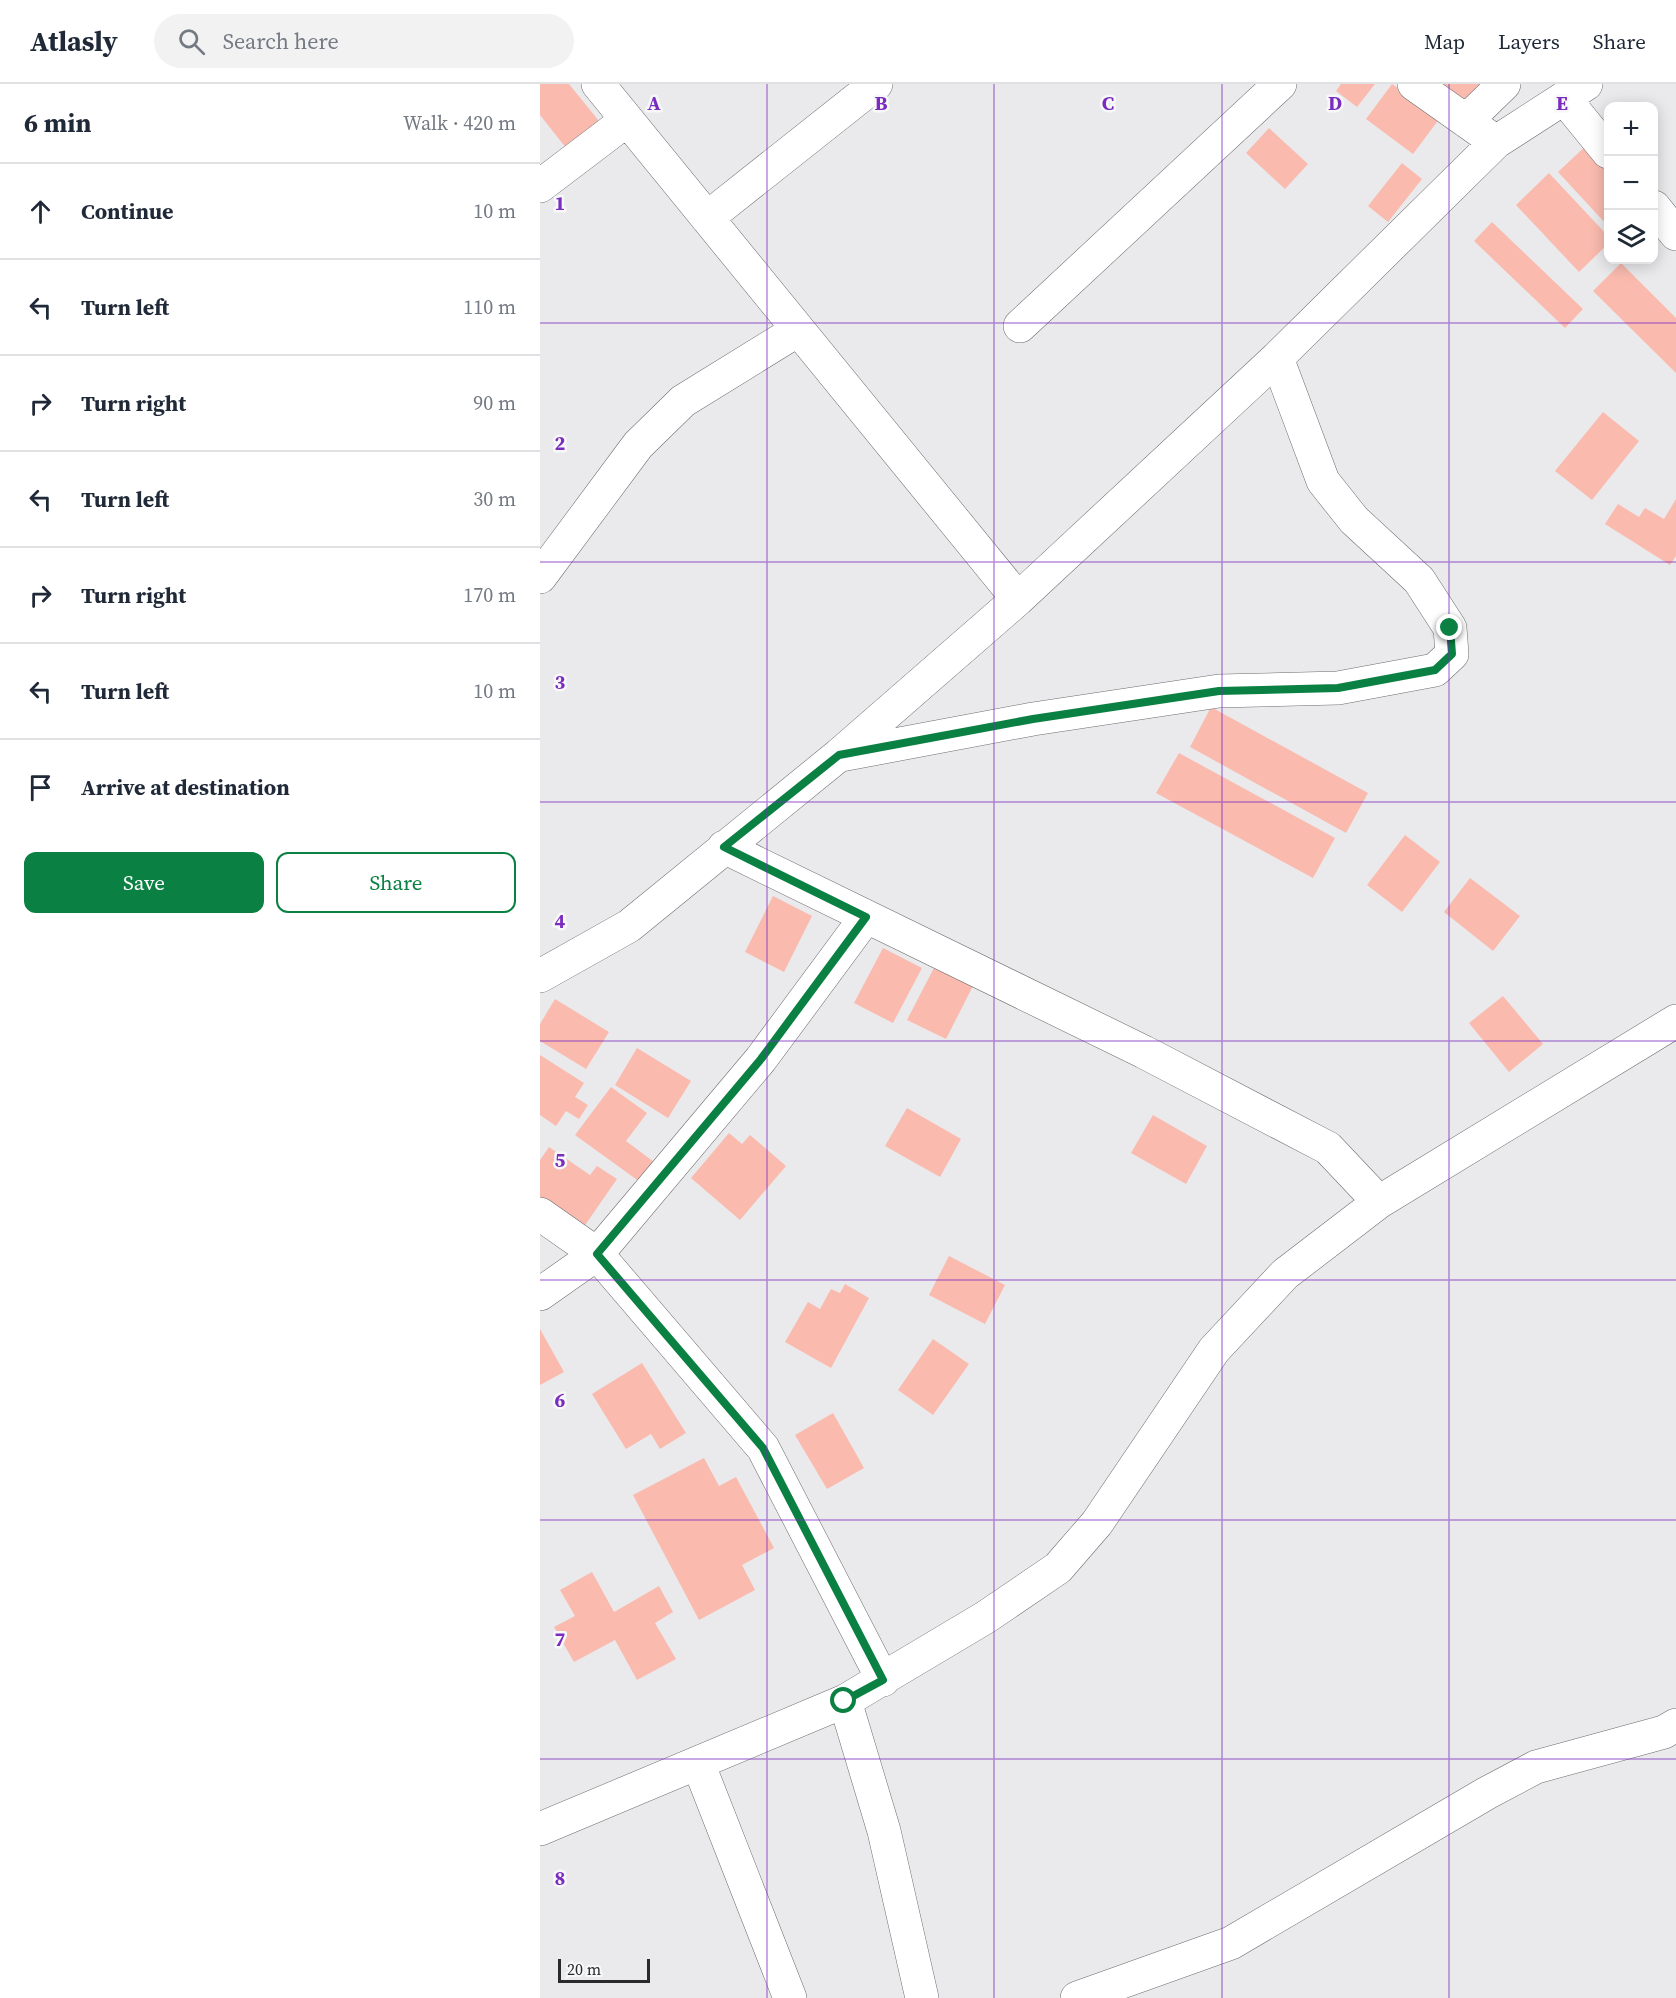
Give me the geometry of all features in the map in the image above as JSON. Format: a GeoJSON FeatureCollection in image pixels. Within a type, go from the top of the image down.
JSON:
{"type":"FeatureCollection","features":[{"type":"Feature","properties":{"kind":"street"},"geometry":{"type":"LineString","coordinates":[[598,84],[1018,599]]}},
{"type":"Feature","properties":{"kind":"street"},"geometry":{"type":"LineString","coordinates":[[707,218],[876,84]]}},
{"type":"Feature","properties":{"kind":"street"},"geometry":{"type":"LineString","coordinates":[[1020,326],[1280,84]]}},
{"type":"Feature","properties":{"kind":"street"},"geometry":{"type":"LineString","coordinates":[[1414,84],[1496,142]]}},
{"type":"Feature","properties":{"kind":"street"},"geometry":{"type":"LineString","coordinates":[[1466,121],[1504,84]]}},
{"type":"Feature","properties":{"kind":"street"},"geometry":{"type":"LineString","coordinates":[[540,976],[629,926],[839,755],[1018,599],[1277,358],[1496,142],[1575,91],[1604,145]]}},
{"type":"Feature","properties":{"kind":"street"},"geometry":{"type":"LineString","coordinates":[[540,186],[627,120]]}},
{"type":"Feature","properties":{"kind":"street"},"geometry":{"type":"LineString","coordinates":[[1656,210],[1676,234]]}},
{"type":"Feature","properties":{"kind":"street"},"geometry":{"type":"LineString","coordinates":[[540,577],[638,445],[683,401],[798,330]]}},
{"type":"Feature","properties":{"kind":"street"},"geometry":{"type":"LineString","coordinates":[[839,755],[1033,719],[1219,691],[1338,688],[1435,670],[1452,654],[1450,628],[1419,580],[1354,520],[1323,481],[1277,358]]}},
{"type":"Feature","properties":{"kind":"street"},"geometry":{"type":"LineString","coordinates":[[724,847],[1144,1052],[1328,1148],[1379,1202]]}},
{"type":"Feature","properties":{"kind":"street"},"geometry":{"type":"LineString","coordinates":[[540,1294],[597,1254],[761,1059],[866,917]]}},
{"type":"Feature","properties":{"kind":"street"},"geometry":{"type":"LineString","coordinates":[[540,1829],[844,1701],[986,1617],[1058,1568],[1096,1523],[1214,1350],[1285,1274],[1379,1202],[1676,1021]]}},
{"type":"Feature","properties":{"kind":"street"},"geometry":{"type":"LineString","coordinates":[[540,1214],[597,1254],[763,1448],[883,1680]]}},
{"type":"Feature","properties":{"kind":"street"},"geometry":{"type":"LineString","coordinates":[[844,1701],[884,1831],[922,1998]]}},
{"type":"Feature","properties":{"kind":"street"},"geometry":{"type":"LineString","coordinates":[[1077,1998],[1232,1943],[1487,1793],[1536,1767],[1664,1732],[1676,1725]]}},
{"type":"Feature","properties":{"kind":"street"},"geometry":{"type":"LineString","coordinates":[[698,1763],[790,1998]]}},
{"type":"Feature","properties":{"kind":"building"},"geometry":{"type":"Polygon","coordinates":[[[540,84],[569,84],[603,126],[570,153],[540,115],[540,84]]]}},
{"type":"Feature","properties":{"kind":"building"},"geometry":{"type":"Polygon","coordinates":[[[1341,84],[1375,84],[1357,107],[1336,91],[1341,84]]]}},
{"type":"Feature","properties":{"kind":"building"},"geometry":{"type":"Polygon","coordinates":[[[1392,84],[1440,118],[1413,154],[1366,119],[1392,84]]]}},
{"type":"Feature","properties":{"kind":"building"},"geometry":{"type":"Polygon","coordinates":[[[1441,84],[1487,84],[1474,105],[1441,84]]]}},
{"type":"Feature","properties":{"kind":"building"},"geometry":{"type":"Polygon","coordinates":[[[1269,128],[1308,164],[1285,189],[1246,153],[1269,128]]]}},
{"type":"Feature","properties":{"kind":"building"},"geometry":{"type":"Polygon","coordinates":[[[1591,141],[1604,155],[1604,222],[1558,172],[1591,141]]]}},
{"type":"Feature","properties":{"kind":"building"},"geometry":{"type":"Polygon","coordinates":[[[1402,163],[1422,179],[1388,222],[1368,206],[1402,163]]]}},
{"type":"Feature","properties":{"kind":"building"},"geometry":{"type":"Polygon","coordinates":[[[1549,173],[1604,232],[1604,248],[1579,272],[1516,205],[1549,173]]]}},
{"type":"Feature","properties":{"kind":"building"},"geometry":{"type":"Polygon","coordinates":[[[1492,222],[1583,309],[1565,328],[1474,241],[1492,222]]]}},
{"type":"Feature","properties":{"kind":"building"},"geometry":{"type":"Polygon","coordinates":[[[1622,264],[1676,318],[1676,373],[1593,291],[1622,264]]]}},
{"type":"Feature","properties":{"kind":"building"},"geometry":{"type":"Polygon","coordinates":[[[1603,412],[1639,441],[1592,500],[1555,471],[1603,412]]]}},
{"type":"Feature","properties":{"kind":"building"},"geometry":{"type":"Polygon","coordinates":[[[1676,499],[1676,556],[1670,565],[1605,524],[1618,504],[1639,517],[1645,508],[1664,519],[1676,499]]]}},
{"type":"Feature","properties":{"kind":"building"},"geometry":{"type":"Polygon","coordinates":[[[1211,707],[1368,793],[1346,833],[1190,747],[1211,707]]]}},
{"type":"Feature","properties":{"kind":"building"},"geometry":{"type":"Polygon","coordinates":[[[1179,753],[1335,838],[1313,878],[1156,793],[1179,753]]]}},
{"type":"Feature","properties":{"kind":"building"},"geometry":{"type":"Polygon","coordinates":[[[1405,835],[1440,862],[1402,912],[1367,885],[1405,835]]]}},
{"type":"Feature","properties":{"kind":"building"},"geometry":{"type":"Polygon","coordinates":[[[1470,878],[1520,916],[1493,951],[1444,912],[1470,878]]]}},
{"type":"Feature","properties":{"kind":"building"},"geometry":{"type":"Polygon","coordinates":[[[773,896],[812,916],[784,972],[745,952],[773,896]]]}},
{"type":"Feature","properties":{"kind":"building"},"geometry":{"type":"Polygon","coordinates":[[[883,948],[922,968],[893,1023],[854,1003],[883,948]]]}},
{"type":"Feature","properties":{"kind":"building"},"geometry":{"type":"Polygon","coordinates":[[[936,964],[974,984],[946,1039],[907,1020],[936,964]]]}},
{"type":"Feature","properties":{"kind":"building"},"geometry":{"type":"Polygon","coordinates":[[[1503,996],[1543,1044],[1509,1072],[1469,1023],[1503,996]]]}},
{"type":"Feature","properties":{"kind":"building"},"geometry":{"type":"Polygon","coordinates":[[[555,999],[609,1032],[586,1069],[540,1041],[540,1024],[555,999]]]}},
{"type":"Feature","properties":{"kind":"building"},"geometry":{"type":"Polygon","coordinates":[[[637,1048],[691,1081],[668,1118],[615,1085],[637,1048]]]}},
{"type":"Feature","properties":{"kind":"building"},"geometry":{"type":"Polygon","coordinates":[[[540,1055],[584,1083],[575,1097],[588,1105],[579,1119],[566,1111],[556,1126],[540,1115],[540,1055]]]}},
{"type":"Feature","properties":{"kind":"building"},"geometry":{"type":"Polygon","coordinates":[[[611,1087],[647,1113],[626,1141],[662,1168],[647,1187],[575,1135],[611,1087]]]}},
{"type":"Feature","properties":{"kind":"building"},"geometry":{"type":"Polygon","coordinates":[[[907,1108],[961,1139],[940,1177],[885,1146],[907,1108]]]}},
{"type":"Feature","properties":{"kind":"building"},"geometry":{"type":"Polygon","coordinates":[[[1153,1115],[1207,1146],[1186,1184],[1131,1153],[1153,1115]]]}},
{"type":"Feature","properties":{"kind":"building"},"geometry":{"type":"Polygon","coordinates":[[[729,1133],[742,1144],[750,1135],[786,1166],[740,1220],[691,1178],[729,1133]]]}},
{"type":"Feature","properties":{"kind":"building"},"geometry":{"type":"Polygon","coordinates":[[[549,1147],[590,1175],[597,1166],[617,1179],[581,1231],[540,1202],[540,1160],[549,1147]]]}},
{"type":"Feature","properties":{"kind":"building"},"geometry":{"type":"Polygon","coordinates":[[[949,1256],[1005,1285],[985,1324],[929,1295],[949,1256]]]}},
{"type":"Feature","properties":{"kind":"building"},"geometry":{"type":"Polygon","coordinates":[[[845,1284],[869,1298],[831,1368],[785,1342],[808,1302],[820,1309],[831,1289],[840,1293],[845,1284]]]}},
{"type":"Feature","properties":{"kind":"building"},"geometry":{"type":"Polygon","coordinates":[[[540,1329],[564,1372],[540,1385],[540,1329]]]}},
{"type":"Feature","properties":{"kind":"building"},"geometry":{"type":"Polygon","coordinates":[[[933,1339],[969,1364],[933,1415],[898,1390],[933,1339]]]}},
{"type":"Feature","properties":{"kind":"building"},"geometry":{"type":"Polygon","coordinates":[[[642,1363],[686,1433],[660,1449],[651,1434],[626,1449],[592,1394],[642,1363]]]}},
{"type":"Feature","properties":{"kind":"building"},"geometry":{"type":"Polygon","coordinates":[[[833,1413],[864,1468],[827,1489],[795,1435],[833,1413]]]}},
{"type":"Feature","properties":{"kind":"building"},"geometry":{"type":"Polygon","coordinates":[[[704,1458],[719,1486],[736,1477],[774,1548],[742,1565],[755,1590],[699,1620],[633,1495],[704,1458]]]}},
{"type":"Feature","properties":{"kind":"building"},"geometry":{"type":"Polygon","coordinates":[[[592,1572],[614,1612],[659,1586],[673,1612],[655,1623],[676,1659],[637,1680],[615,1640],[574,1662],[554,1627],[575,1616],[560,1590],[592,1572]]]}},
{"type":"Feature","properties":{"kind":"route"},"geometry":{"type":"LineString","coordinates":[[844,1701],[883,1680],[763,1448],[597,1254],[761,1059],[866,917],[724,847],[839,755],[1033,719],[1219,691],[1338,688],[1435,670],[1452,654],[1450,628]]}}]}
